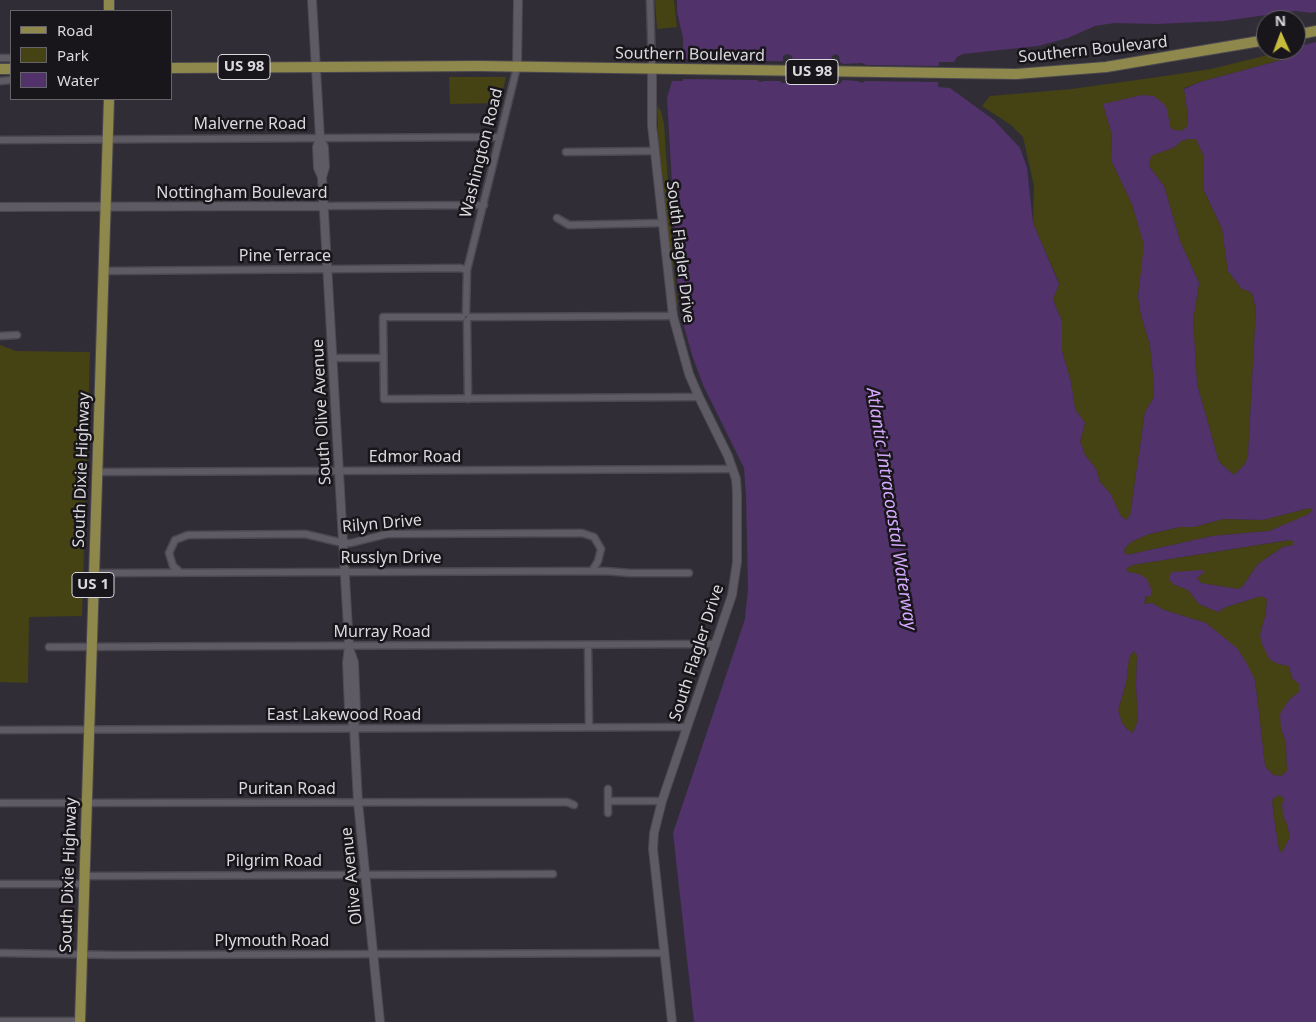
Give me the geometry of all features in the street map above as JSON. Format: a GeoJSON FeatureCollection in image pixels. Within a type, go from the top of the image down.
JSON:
{"type":"FeatureCollection","features":[{"type":"Feature","properties":{"kind":"main road","name":"Southern Boulevard"},"geometry":{"type":"LineString","coordinates":[[172,68],[518,67],[1016,74],[1090,69],[1141,63],[1256,42]]}},
{"type":"Feature","properties":{"kind":"main road","name":"South Dixie Highway"},"geometry":{"type":"LineString","coordinates":[[80,1022],[108,100]]}},
{"type":"Feature","properties":{"kind":"street","name":"South Olive Avenue"},"geometry":{"type":"LineString","coordinates":[[312,0],[320,138],[317,147],[318,168],[322,177],[324,206],[349,646]]}},
{"type":"Feature","properties":{"kind":"street","name":"Washington Road"},"geometry":{"type":"LineString","coordinates":[[468,399],[467,270],[518,67],[518,0]]}},
{"type":"Feature","properties":{"kind":"street","name":"South Flagler Drive"},"geometry":{"type":"LineString","coordinates":[[650,0],[652,126],[673,316],[682,353],[699,397],[728,454],[737,493],[738,562],[732,595],[662,801],[654,833],[653,849],[672,1022]]}},
{"type":"Feature","properties":{"kind":"street","name":"Malverne Road"},"geometry":{"type":"LineString","coordinates":[[0,140],[500,137]]}},
{"type":"Feature","properties":{"kind":"street"},"geometry":{"type":"LineString","coordinates":[[566,152],[654,151]]}},
{"type":"Feature","properties":{"kind":"street","name":"Nottingham Boulevard"},"geometry":{"type":"LineString","coordinates":[[0,207],[484,205]]}},
{"type":"Feature","properties":{"kind":"street"},"geometry":{"type":"LineString","coordinates":[[556,218],[568,225],[662,223]]}},
{"type":"Feature","properties":{"kind":"street","name":"Pine Terrace"},"geometry":{"type":"LineString","coordinates":[[104,271],[460,268],[467,270]]}},
{"type":"Feature","properties":{"kind":"street"},"geometry":{"type":"LineString","coordinates":[[673,316],[383,318],[384,399],[699,397]]}},
{"type":"Feature","properties":{"kind":"street"},"geometry":{"type":"LineString","coordinates":[[0,336],[17,335]]}},
{"type":"Feature","properties":{"kind":"street"},"geometry":{"type":"LineString","coordinates":[[332,358],[383,358]]}},
{"type":"Feature","properties":{"kind":"street","name":"Edmor Road"},"geometry":{"type":"LineString","coordinates":[[97,472],[733,469]]}},
{"type":"Feature","properties":{"kind":"street","name":"Rilyn Drive"},"geometry":{"type":"LineString","coordinates":[[182,574],[173,566],[170,553],[176,540],[188,535],[305,534],[343,543],[352,543],[387,534],[582,533],[594,537],[601,549],[598,561],[592,571]]}},
{"type":"Feature","properties":{"kind":"street","name":"Russlyn Drive"},"geometry":{"type":"LineString","coordinates":[[94,573],[592,571],[689,573]]}},
{"type":"Feature","properties":{"kind":"street","name":"Murray Road"},"geometry":{"type":"LineString","coordinates":[[49,647],[716,644]]}},
{"type":"Feature","properties":{"kind":"street"},"geometry":{"type":"LineString","coordinates":[[588,645],[588,727]]}},
{"type":"Feature","properties":{"kind":"street","name":"Olive Avenue"},"geometry":{"type":"LineString","coordinates":[[349,646],[354,662],[356,710],[354,728],[358,802],[380,1022]]}},
{"type":"Feature","properties":{"kind":"street","name":"East Lakewood Road"},"geometry":{"type":"LineString","coordinates":[[0,730],[687,727]]}},
{"type":"Feature","properties":{"kind":"street"},"geometry":{"type":"LineString","coordinates":[[608,789],[608,813]]}},
{"type":"Feature","properties":{"kind":"street"},"geometry":{"type":"LineString","coordinates":[[608,801],[662,801]]}},
{"type":"Feature","properties":{"kind":"street","name":"Puritan Road"},"geometry":{"type":"LineString","coordinates":[[0,803],[567,802],[574,805]]}},
{"type":"Feature","properties":{"kind":"street","name":"Pilgrim Road"},"geometry":{"type":"LineString","coordinates":[[0,884],[84,880],[553,874]]}},
{"type":"Feature","properties":{"kind":"street","name":"Plymouth Road"},"geometry":{"type":"LineString","coordinates":[[0,953],[664,953]]}},
{"type":"Feature","properties":{"kind":"street"},"geometry":{"type":"LineString","coordinates":[[0,1021],[80,1022]]}},
{"type":"Feature","properties":{"kind":"green space"},"geometry":{"type":"Polygon","coordinates":[[[655,0],[674,0],[677,27],[657,29],[655,0]]]}},
{"type":"Feature","properties":{"kind":"green space"},"geometry":{"type":"Polygon","coordinates":[[[1256,58],[1256,60],[1281,60],[1184,88],[1188,115],[1187,127],[1181,131],[1174,131],[1103,104],[1112,135],[1111,160],[1132,204],[1145,245],[1138,296],[1141,315],[1150,345],[1153,374],[1154,397],[1145,412],[1130,516],[1126,520],[1121,516],[1110,493],[1100,482],[1096,469],[1085,455],[1080,441],[1085,423],[1075,409],[1071,382],[1062,351],[1062,322],[1053,299],[1059,283],[1033,223],[1034,186],[1023,137],[1011,125],[982,106],[990,96],[1072,89],[1211,69],[1256,58]]]}},
{"type":"Feature","properties":{"kind":"green space"},"geometry":{"type":"Polygon","coordinates":[[[449,77],[506,77],[500,103],[450,104],[449,77]]]}},
{"type":"Feature","properties":{"kind":"green space"},"geometry":{"type":"Polygon","coordinates":[[[657,106],[661,111],[664,124],[678,307],[676,307],[659,154],[657,106]]]}},
{"type":"Feature","properties":{"kind":"green space"},"geometry":{"type":"Polygon","coordinates":[[[1196,139],[1204,157],[1204,190],[1222,229],[1228,271],[1241,288],[1252,293],[1256,309],[1248,456],[1245,464],[1234,475],[1219,462],[1197,384],[1193,320],[1199,283],[1180,241],[1164,186],[1149,166],[1150,156],[1175,147],[1181,141],[1196,139]]]}},
{"type":"Feature","properties":{"kind":"green space"},"geometry":{"type":"Polygon","coordinates":[[[0,345],[16,351],[90,352],[82,616],[29,617],[28,683],[0,682],[0,345]]]}},
{"type":"Feature","properties":{"kind":"green space"},"geometry":{"type":"Polygon","coordinates":[[[1309,508],[1314,509],[1309,514],[1269,531],[1212,536],[1127,555],[1124,552],[1131,542],[1149,534],[1180,527],[1194,527],[1223,519],[1263,520],[1309,508]]]}},
{"type":"Feature","properties":{"kind":"green space"},"geometry":{"type":"Polygon","coordinates":[[[1293,541],[1293,545],[1283,547],[1258,564],[1242,587],[1238,589],[1201,583],[1197,578],[1204,572],[1203,570],[1192,572],[1175,585],[1188,590],[1199,604],[1218,612],[1226,607],[1261,596],[1267,599],[1266,613],[1260,635],[1279,664],[1289,666],[1292,678],[1299,684],[1299,692],[1289,700],[1281,729],[1286,742],[1287,771],[1281,776],[1273,775],[1265,766],[1255,680],[1220,635],[1206,623],[1164,610],[1152,603],[1144,604],[1147,595],[1139,574],[1128,572],[1125,569],[1132,565],[1293,541]]]}},
{"type":"Feature","properties":{"kind":"green space"},"geometry":{"type":"Polygon","coordinates":[[[1133,651],[1137,655],[1138,720],[1133,733],[1122,723],[1118,710],[1126,683],[1129,658],[1133,651]]]}},
{"type":"Feature","properties":{"kind":"green space"},"geometry":{"type":"Polygon","coordinates":[[[1279,795],[1284,798],[1283,815],[1290,837],[1282,854],[1279,850],[1272,802],[1279,795]]]}},
{"type":"Feature","properties":{"kind":"water","name":"Atlantic Intracoastal Waterway"},"geometry":{"type":"Polygon","coordinates":[[[677,0],[1316,0],[1316,12],[1312,13],[1306,12],[1306,10],[1256,10],[1256,16],[1223,21],[1157,24],[1114,23],[1095,26],[1068,38],[1038,46],[963,54],[957,57],[954,62],[939,62],[938,87],[950,88],[994,120],[1020,148],[1027,168],[1033,223],[1059,284],[1053,299],[1062,322],[1062,351],[1071,382],[1075,409],[1085,423],[1080,441],[1085,455],[1096,469],[1100,482],[1110,493],[1121,516],[1126,520],[1130,516],[1145,412],[1154,397],[1153,374],[1150,345],[1141,315],[1138,296],[1144,245],[1132,204],[1111,160],[1112,135],[1103,104],[1142,95],[1154,96],[1166,106],[1171,129],[1181,131],[1187,127],[1188,115],[1184,89],[1200,82],[1281,60],[1306,60],[1306,44],[1316,42],[1316,1022],[694,1022],[673,833],[745,619],[748,588],[744,468],[703,385],[692,355],[684,326],[678,286],[667,98],[672,81],[683,81],[683,38],[677,12],[677,0]],[[1196,139],[1181,141],[1175,147],[1151,156],[1149,166],[1164,186],[1180,241],[1199,283],[1193,320],[1197,384],[1219,462],[1234,475],[1245,464],[1248,456],[1256,309],[1252,293],[1241,288],[1228,271],[1222,229],[1204,190],[1204,157],[1196,139]],[[1309,508],[1263,520],[1223,519],[1194,527],[1180,527],[1149,534],[1131,542],[1124,552],[1127,555],[1212,536],[1269,531],[1309,514],[1313,509],[1309,508]],[[1289,540],[1132,565],[1126,569],[1128,572],[1139,574],[1147,579],[1152,591],[1150,597],[1146,596],[1144,604],[1152,603],[1164,610],[1206,623],[1237,648],[1255,680],[1265,766],[1273,775],[1281,776],[1287,771],[1286,742],[1281,729],[1280,714],[1289,700],[1299,692],[1299,684],[1292,678],[1289,666],[1270,660],[1262,644],[1260,635],[1266,613],[1267,599],[1261,596],[1226,607],[1218,612],[1199,604],[1188,590],[1175,585],[1169,580],[1169,576],[1172,572],[1204,570],[1197,578],[1201,583],[1238,589],[1242,587],[1258,564],[1283,547],[1293,545],[1293,541],[1289,540]],[[1133,651],[1129,658],[1126,683],[1118,710],[1122,723],[1133,733],[1138,720],[1137,655],[1133,651]],[[1279,795],[1272,802],[1279,850],[1282,853],[1290,837],[1283,815],[1282,805],[1284,798],[1279,795]]]}},
{"type":"Feature","properties":{"kind":"pier"},"geometry":{"type":"Polygon","coordinates":[[[787,54],[792,56],[793,63],[831,64],[832,56],[836,54],[843,64],[941,66],[941,82],[865,81],[862,83],[843,80],[840,84],[831,84],[830,80],[792,80],[792,83],[782,83],[780,81],[760,82],[757,80],[683,79],[683,59],[757,61],[761,59],[765,61],[783,61],[783,56],[787,54]]]}}]}
